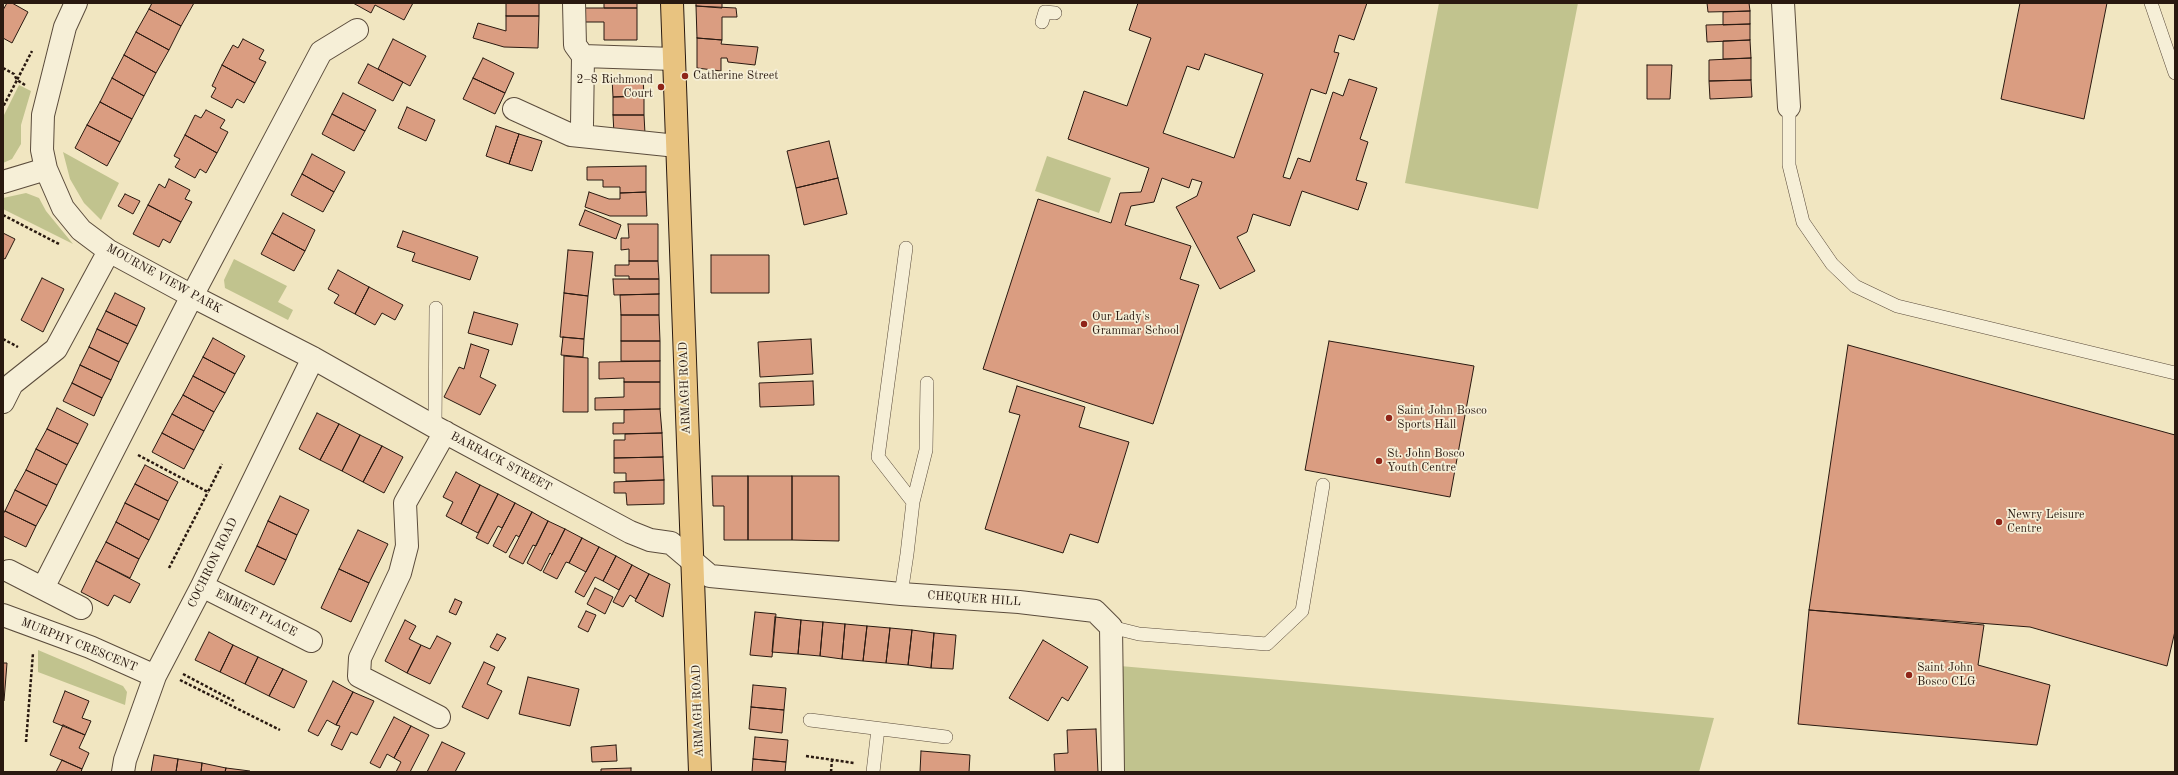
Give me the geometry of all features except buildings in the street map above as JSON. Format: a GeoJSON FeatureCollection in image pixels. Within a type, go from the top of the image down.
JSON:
{"type":"FeatureCollection","features":[{"type":"Feature","properties":{"kind":"main road","name":"ARMAGH ROAD"},"geometry":{"type":"LineString","coordinates":[[672,3],[676,146],[700,772]]}},
{"type":"Feature","properties":{"kind":"street","name":"MOURNE VIEW PARK"},"geometry":{"type":"LineString","coordinates":[[76,3],[65,27],[43,115],[42,150],[46,169],[63,208],[81,230],[109,251],[192,296],[313,358]]}},
{"type":"Feature","properties":{"kind":"street"},"geometry":{"type":"LineString","coordinates":[[574,3],[575,45],[583,56],[582,125]]}},
{"type":"Feature","properties":{"kind":"street"},"geometry":{"type":"LineString","coordinates":[[1783,3],[1789,107]]}},
{"type":"Feature","properties":{"kind":"street"},"geometry":{"type":"LineString","coordinates":[[43,588],[192,296],[321,52],[358,30]]}},
{"type":"Feature","properties":{"kind":"street"},"geometry":{"type":"LineString","coordinates":[[583,56],[674,59]]}},
{"type":"Feature","properties":{"kind":"street"},"geometry":{"type":"LineString","coordinates":[[514,109],[571,135],[676,146]]}},
{"type":"Feature","properties":{"kind":"street"},"geometry":{"type":"LineString","coordinates":[[3,182],[46,169]]}},
{"type":"Feature","properties":{"kind":"street"},"geometry":{"type":"LineString","coordinates":[[3,402],[12,384],[56,349],[109,251]]}},
{"type":"Feature","properties":{"kind":"street","name":"BARRACK STREET"},"geometry":{"type":"LineString","coordinates":[[313,358],[440,430],[630,532],[650,540],[671,543],[692,560]]}},
{"type":"Feature","properties":{"kind":"street","name":"COCHRON ROAD"},"geometry":{"type":"LineString","coordinates":[[124,772],[125,760],[164,676],[202,586],[313,358]]}},
{"type":"Feature","properties":{"kind":"street"},"geometry":{"type":"LineString","coordinates":[[439,717],[359,676],[359,670],[360,658],[400,573],[407,546],[405,502],[440,430]]}},
{"type":"Feature","properties":{"kind":"street","name":"CHEQUER HILL"},"geometry":{"type":"LineString","coordinates":[[692,560],[710,576],[901,594],[1019,602],[1095,611],[1111,627]]}},
{"type":"Feature","properties":{"kind":"street"},"geometry":{"type":"LineString","coordinates":[[10,571],[81,608]]}},
{"type":"Feature","properties":{"kind":"street","name":"EMMET PLACE"},"geometry":{"type":"LineString","coordinates":[[202,586],[311,641]]}},
{"type":"Feature","properties":{"kind":"street","name":"MURPHY CRESCENT"},"geometry":{"type":"LineString","coordinates":[[3,615],[164,676]]}},
{"type":"Feature","properties":{"kind":"street"},"geometry":{"type":"LineString","coordinates":[[1111,627],[1113,772]]}},
{"type":"Feature","properties":{"kind":"lane"},"geometry":{"type":"LineString","coordinates":[[2151,3],[2175,73]]}},
{"type":"Feature","properties":{"kind":"lane"},"geometry":{"type":"LineString","coordinates":[[1042,22],[1045,12],[1055,13]]}},
{"type":"Feature","properties":{"kind":"lane"},"geometry":{"type":"LineString","coordinates":[[1789,107],[1789,165],[1803,222],[1832,264],[1855,286],[1897,306],[2175,373]]}},
{"type":"Feature","properties":{"kind":"lane"},"geometry":{"type":"LineString","coordinates":[[906,248],[878,457],[913,502]]}},
{"type":"Feature","properties":{"kind":"lane"},"geometry":{"type":"LineString","coordinates":[[436,308],[440,430]]}},
{"type":"Feature","properties":{"kind":"lane"},"geometry":{"type":"LineString","coordinates":[[901,594],[908,554],[913,502],[926,450],[927,383]]}},
{"type":"Feature","properties":{"kind":"lane"},"geometry":{"type":"LineString","coordinates":[[1111,627],[1139,634],[1267,644],[1302,611],[1323,485]]}},
{"type":"Feature","properties":{"kind":"lane"},"geometry":{"type":"LineString","coordinates":[[810,720],[946,737]]}},
{"type":"Feature","properties":{"kind":"lane"},"geometry":{"type":"LineString","coordinates":[[874,769],[878,729]]}},
{"type":"Feature","properties":{"kind":"path"},"geometry":{"type":"LineString","coordinates":[[3,68],[14,74],[17,80],[3,107]]}},
{"type":"Feature","properties":{"kind":"path"},"geometry":{"type":"LineString","coordinates":[[3,215],[66,247]]}},
{"type":"Feature","properties":{"kind":"path"},"geometry":{"type":"LineString","coordinates":[[116,444],[208,492]]}},
{"type":"Feature","properties":{"kind":"path"},"geometry":{"type":"LineString","coordinates":[[169,568],[222,464]]}},
{"type":"Feature","properties":{"kind":"path"},"geometry":{"type":"LineString","coordinates":[[26,742],[36,627]]}},
{"type":"Feature","properties":{"kind":"path"},"geometry":{"type":"LineString","coordinates":[[176,671],[234,701]]}},
{"type":"Feature","properties":{"kind":"path"},"geometry":{"type":"LineString","coordinates":[[164,676],[280,730]]}},
{"type":"Feature","properties":{"kind":"path"},"geometry":{"type":"LineString","coordinates":[[806,756],[832,759],[874,769]]}},
{"type":"Feature","properties":{"kind":"path"},"geometry":{"type":"LineString","coordinates":[[831,772],[832,759]]}},
{"type":"Feature","properties":{"kind":"green space"},"geometry":{"type":"Polygon","coordinates":[[[1439,3],[1578,3],[1538,209],[1405,183],[1439,3]]]}},
{"type":"Feature","properties":{"kind":"green space"},"geometry":{"type":"Polygon","coordinates":[[[19,85],[31,91],[21,125],[21,144],[12,159],[3,163],[3,117],[19,85]]]}},
{"type":"Feature","properties":{"kind":"green space"},"geometry":{"type":"Polygon","coordinates":[[[63,152],[119,183],[101,220],[84,203],[70,179],[63,152]]]}},
{"type":"Feature","properties":{"kind":"green space"},"geometry":{"type":"Polygon","coordinates":[[[1047,156],[1111,178],[1099,213],[1035,191],[1047,156]]]}},
{"type":"Feature","properties":{"kind":"green space"},"geometry":{"type":"Polygon","coordinates":[[[26,193],[39,198],[46,211],[73,244],[3,209],[3,198],[26,193]]]}},
{"type":"Feature","properties":{"kind":"green space"},"geometry":{"type":"Polygon","coordinates":[[[234,259],[287,286],[278,302],[293,310],[288,320],[225,288],[224,280],[234,259]]]}},
{"type":"Feature","properties":{"kind":"green space"},"geometry":{"type":"Polygon","coordinates":[[[38,650],[123,686],[127,692],[125,705],[38,672],[38,650]]]}},
{"type":"Feature","properties":{"kind":"green space"},"geometry":{"type":"Polygon","coordinates":[[[1120,666],[1714,718],[1699,772],[1122,772],[1120,666]]]}},
{"type":"Feature","properties":{"kind":"place","name":"Catherine Street"},"geometry":{"type":"Point","coordinates":[685,76]}},
{"type":"Feature","properties":{"kind":"place","name":"2–8 Richmond Court"},"geometry":{"type":"Point","coordinates":[661,87]}},
{"type":"Feature","properties":{"kind":"place","name":"Our Lady's Grammar School"},"geometry":{"type":"Point","coordinates":[1084,324]}},
{"type":"Feature","properties":{"kind":"place","name":"Saint John Bosco Sports Hall"},"geometry":{"type":"Point","coordinates":[1389,418]}},
{"type":"Feature","properties":{"kind":"place","name":"St. John Bosco Youth Centre"},"geometry":{"type":"Point","coordinates":[1379,461]}},
{"type":"Feature","properties":{"kind":"place","name":"Newry Leisure Centre"},"geometry":{"type":"Point","coordinates":[1999,522]}},
{"type":"Feature","properties":{"kind":"place","name":"Saint John Bosco CLG"},"geometry":{"type":"Point","coordinates":[1909,675]}}]}
